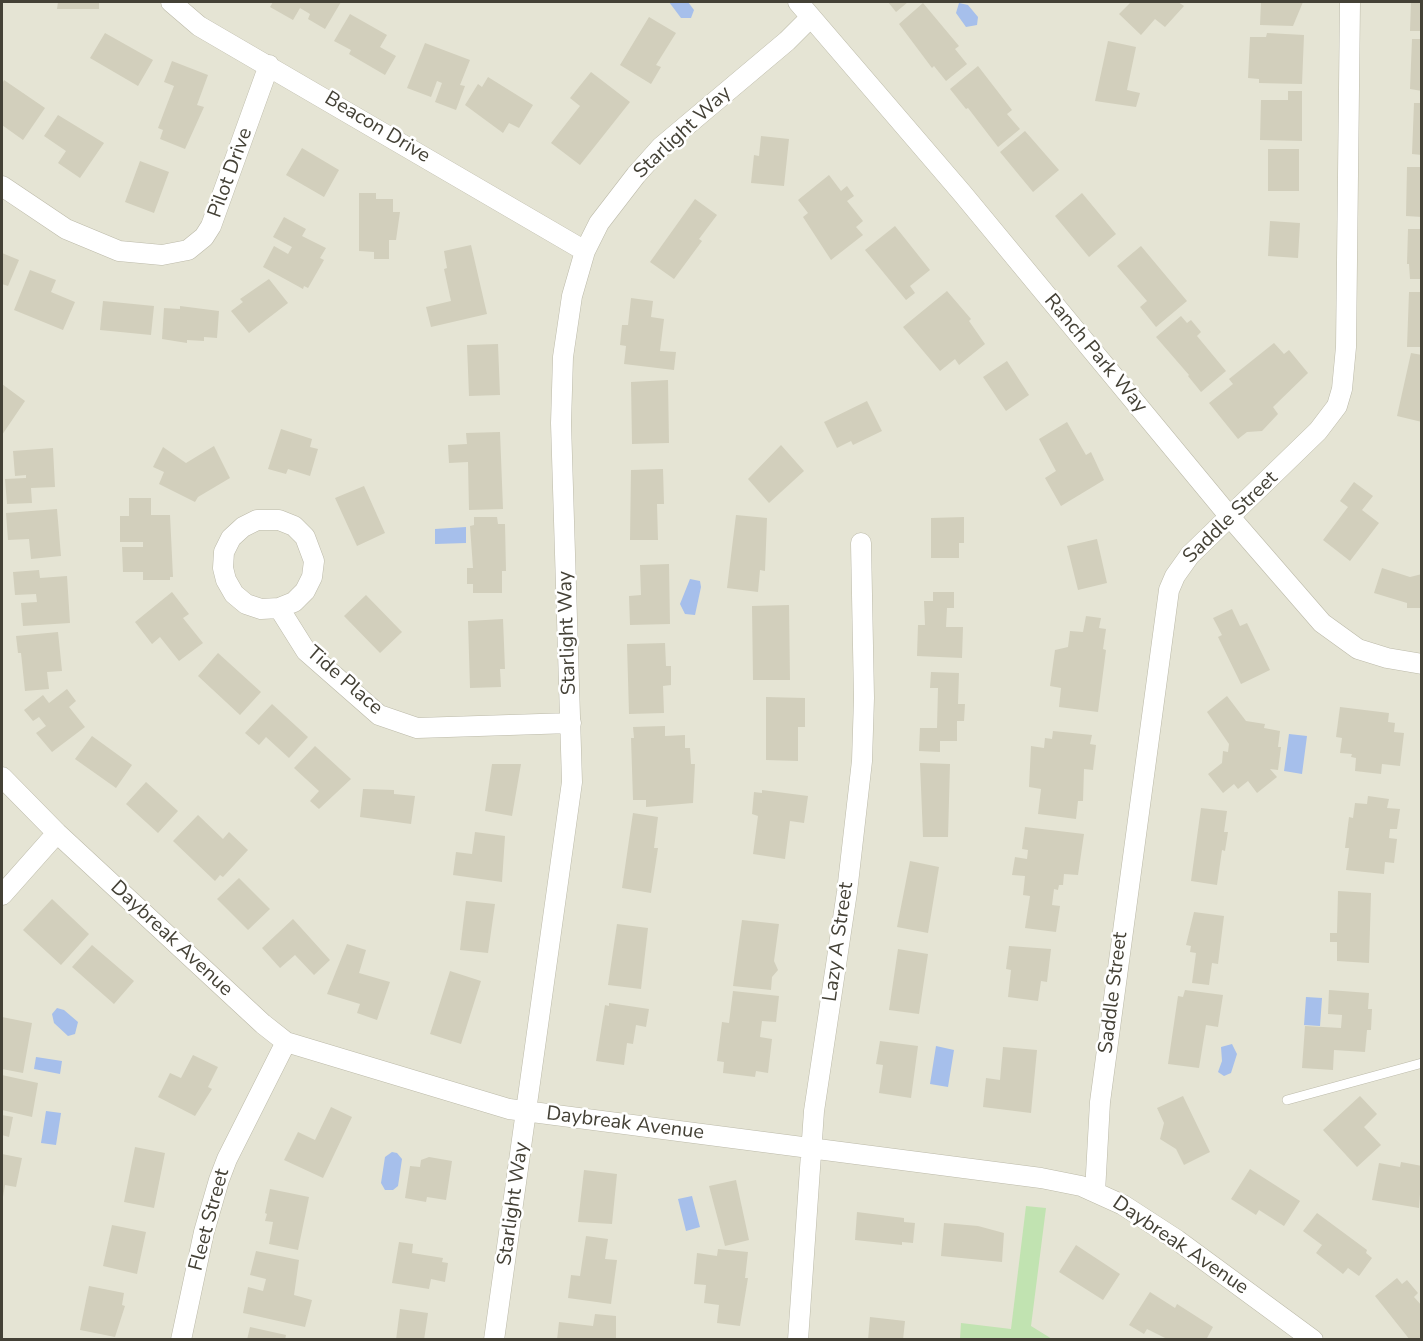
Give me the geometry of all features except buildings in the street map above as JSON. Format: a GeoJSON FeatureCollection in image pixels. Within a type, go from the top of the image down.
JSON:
{"type":"FeatureCollection","features":[{"type":"Feature","properties":{"kind":"street","name":"Beacon Drive"},"geometry":{"type":"LineString","coordinates":[[171,2],[199,26],[585,251]]}},
{"type":"Feature","properties":{"kind":"street","name":"Ranch Park Way"},"geometry":{"type":"LineString","coordinates":[[798,2],[962,193],[1230,517],[1322,623],[1344,641],[1373,654],[1422,664]]}},
{"type":"Feature","properties":{"kind":"street","name":"Saddle Street"},"geometry":{"type":"LineString","coordinates":[[1095,1192],[1100,1102],[1166,602],[1182,564],[1318,431],[1337,406],[1342,388],[1346,347],[1350,2]]}},
{"type":"Feature","properties":{"kind":"street","name":"Starlight Way"},"geometry":{"type":"LineString","coordinates":[[494,1340],[570,808],[573,761],[561,423],[562,357],[572,296],[585,251],[619,195],[661,147],[787,41],[811,17]]}},
{"type":"Feature","properties":{"kind":"street","name":"Pilot Drive"},"geometry":{"type":"LineString","coordinates":[[2,186],[66,229],[119,251],[162,255],[188,250],[204,237],[211,226],[269,65]]}},
{"type":"Feature","properties":{"kind":"street"},"geometry":{"type":"LineString","coordinates":[[257,520],[279,520],[294,526],[305,537],[312,552],[312,577],[305,591],[294,602],[279,608],[261,609],[246,604],[234,594],[226,580],[223,568],[224,552],[231,538],[243,527],[257,520]]}},
{"type":"Feature","properties":{"kind":"street","name":"Lazy A Street"},"geometry":{"type":"LineString","coordinates":[[798,1340],[810,1148],[847,892],[862,761],[864,698],[861,543]]}},
{"type":"Feature","properties":{"kind":"street","name":"Tide Place"},"geometry":{"type":"LineString","coordinates":[[279,608],[306,651],[368,706],[390,720],[406,726],[432,728],[571,723]]}},
{"type":"Feature","properties":{"kind":"street","name":"Daybreak Avenue"},"geometry":{"type":"LineString","coordinates":[[2,777],[57,833],[263,1024],[286,1042],[493,1105],[527,1112],[1041,1178],[1095,1192],[1123,1205],[1177,1240],[1313,1340]]}},
{"type":"Feature","properties":{"kind":"street"},"geometry":{"type":"LineString","coordinates":[[2,895],[57,833]]}},
{"type":"Feature","properties":{"kind":"street","name":"Fleet Street"},"geometry":{"type":"LineString","coordinates":[[181,1340],[204,1232],[219,1180],[286,1042]]}},
{"type":"Feature","properties":{"kind":"lane"},"geometry":{"type":"LineString","coordinates":[[1287,1100],[1422,1063]]}},
{"type":"Feature","properties":{"kind":"shaded area"},"geometry":{"type":"Polygon","coordinates":[[[2,2],[1421,2],[1421,1339],[2,1339],[2,2]]]}},
{"type":"Feature","properties":{"kind":"green space"},"geometry":{"type":"Polygon","coordinates":[[[1026,1206],[1046,1208],[1031,1326],[1052,1339],[960,1339],[961,1323],[1011,1329],[1026,1206]]]}},
{"type":"Feature","properties":{"kind":"water"},"geometry":{"type":"Polygon","coordinates":[[[669,2],[688,2],[694,10],[691,18],[681,18],[669,2]]]}},
{"type":"Feature","properties":{"kind":"water"},"geometry":{"type":"Polygon","coordinates":[[[959,3],[968,5],[978,17],[977,25],[966,27],[956,13],[959,3]]]}},
{"type":"Feature","properties":{"kind":"water"},"geometry":{"type":"Polygon","coordinates":[[[466,527],[466,543],[435,544],[435,529],[466,527]]]}},
{"type":"Feature","properties":{"kind":"water"},"geometry":{"type":"Polygon","coordinates":[[[690,579],[700,581],[701,587],[695,615],[685,614],[680,604],[690,579]]]}},
{"type":"Feature","properties":{"kind":"water"},"geometry":{"type":"Polygon","coordinates":[[[1289,734],[1307,736],[1302,774],[1284,771],[1289,734]]]}},
{"type":"Feature","properties":{"kind":"water"},"geometry":{"type":"Polygon","coordinates":[[[1306,997],[1322,998],[1320,1026],[1304,1025],[1306,997]]]}},
{"type":"Feature","properties":{"kind":"water"},"geometry":{"type":"Polygon","coordinates":[[[57,1008],[64,1010],[78,1022],[75,1034],[68,1036],[54,1023],[52,1014],[57,1008]]]}},
{"type":"Feature","properties":{"kind":"water"},"geometry":{"type":"Polygon","coordinates":[[[1232,1044],[1237,1054],[1231,1073],[1224,1076],[1218,1072],[1222,1061],[1221,1047],[1232,1044]]]}},
{"type":"Feature","properties":{"kind":"water"},"geometry":{"type":"Polygon","coordinates":[[[936,1046],[954,1050],[948,1087],[930,1084],[936,1046]]]}},
{"type":"Feature","properties":{"kind":"water"},"geometry":{"type":"Polygon","coordinates":[[[36,1057],[62,1061],[60,1074],[34,1069],[36,1057]]]}},
{"type":"Feature","properties":{"kind":"water"},"geometry":{"type":"Polygon","coordinates":[[[46,1111],[61,1113],[56,1145],[41,1143],[46,1111]]]}},
{"type":"Feature","properties":{"kind":"water"},"geometry":{"type":"Polygon","coordinates":[[[392,1152],[397,1153],[402,1159],[398,1186],[393,1190],[385,1190],[381,1183],[385,1157],[392,1152]]]}},
{"type":"Feature","properties":{"kind":"water"},"geometry":{"type":"Polygon","coordinates":[[[692,1196],[700,1227],[686,1231],[678,1199],[692,1196]]]}}]}
